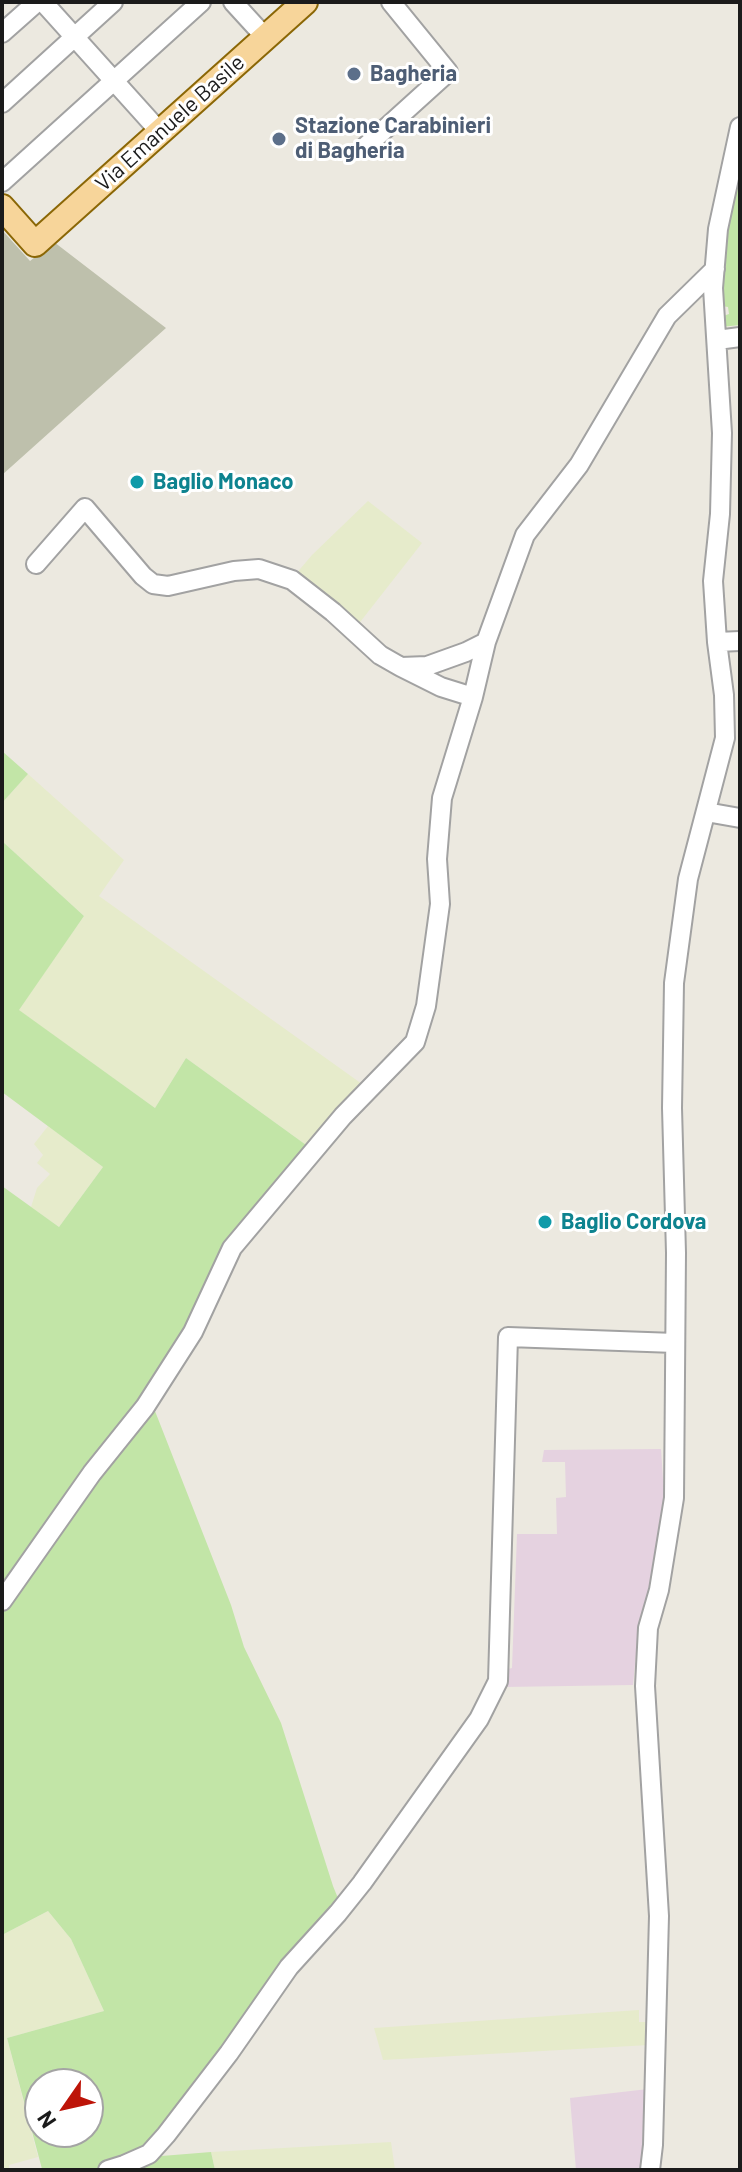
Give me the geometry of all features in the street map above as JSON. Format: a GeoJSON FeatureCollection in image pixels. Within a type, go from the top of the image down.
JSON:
{"type":"FeatureCollection","features":[{"type":"Feature","properties":{"kind":"main road","name":"Via Emanuele Basile"},"geometry":{"type":"LineString","coordinates":[[2,207],[35,244],[305,2]]}},
{"type":"Feature","properties":{"kind":"street"},"geometry":{"type":"LineString","coordinates":[[2,33],[37,2]]}},
{"type":"Feature","properties":{"kind":"street"},"geometry":{"type":"LineString","coordinates":[[43,2],[160,132]]}},
{"type":"Feature","properties":{"kind":"street"},"geometry":{"type":"LineString","coordinates":[[2,103],[113,2]]}},
{"type":"Feature","properties":{"kind":"street"},"geometry":{"type":"LineString","coordinates":[[2,182],[201,2]]}},
{"type":"Feature","properties":{"kind":"street"},"geometry":{"type":"LineString","coordinates":[[233,2],[265,37]]}},
{"type":"Feature","properties":{"kind":"street"},"geometry":{"type":"LineString","coordinates":[[364,148],[448,72],[391,2]]}},
{"type":"Feature","properties":{"kind":"street"},"geometry":{"type":"LineString","coordinates":[[650,2170],[659,1916],[645,1686],[648,1628],[659,1590],[674,1498],[674,983],[688,879],[725,738],[713,581],[720,518],[731,467],[731,411],[717,340],[713,288],[718,229],[740,127]]}},
{"type":"Feature","properties":{"kind":"street"},"geometry":{"type":"LineString","coordinates":[[2,1601],[83,1485],[145,1407],[193,1332],[232,1248],[343,1116],[415,1042],[426,1006],[440,904],[437,859],[442,798],[473,697],[486,642],[525,535],[579,465],[667,316],[715,269]]}},
{"type":"Feature","properties":{"kind":"street"},"geometry":{"type":"LineString","coordinates":[[717,340],[740,337]]}},
{"type":"Feature","properties":{"kind":"street"},"geometry":{"type":"LineString","coordinates":[[36,564],[85,508],[153,584],[168,586],[234,571],[259,569],[292,580],[380,655],[441,687],[473,697]]}},
{"type":"Feature","properties":{"kind":"street"},"geometry":{"type":"LineString","coordinates":[[717,642],[740,641]]}},
{"type":"Feature","properties":{"kind":"street"},"geometry":{"type":"LineString","coordinates":[[401,667],[427,666],[486,642]]}},
{"type":"Feature","properties":{"kind":"street"},"geometry":{"type":"LineString","coordinates":[[436,663],[431,668],[431,677],[441,687]]}},
{"type":"Feature","properties":{"kind":"street"},"geometry":{"type":"LineString","coordinates":[[706,812],[740,818]]}},
{"type":"Feature","properties":{"kind":"street"},"geometry":{"type":"LineString","coordinates":[[108,2170],[149,2154],[166,2135],[289,1967],[362,1883],[479,1719],[498,1681],[508,1337],[675,1343]]}},
{"type":"Feature","properties":{"kind":"shaded area"},"geometry":{"type":"Polygon","coordinates":[[[2,230],[30,261],[54,242],[166,328],[2,475],[2,230]]]}},
{"type":"Feature","properties":{"kind":"shaded area"},"geometry":{"type":"Polygon","coordinates":[[[368,501],[422,543],[357,626],[295,575],[368,501]]]}},
{"type":"Feature","properties":{"kind":"shaded area"},"geometry":{"type":"Polygon","coordinates":[[[28,774],[124,860],[99,896],[369,1089],[313,1150],[186,1058],[155,1108],[18,1010],[84,916],[2,841],[2,803],[28,774]]]}},
{"type":"Feature","properties":{"kind":"shaded area"},"geometry":{"type":"Polygon","coordinates":[[[48,1126],[103,1167],[59,1227],[31,1207],[37,1188],[50,1174],[37,1163],[43,1155],[34,1144],[48,1126]]]}},
{"type":"Feature","properties":{"kind":"shaded area"},"geometry":{"type":"Polygon","coordinates":[[[661,1449],[662,1519],[651,1587],[639,1623],[633,1685],[504,1687],[503,1670],[512,1668],[517,1534],[557,1534],[556,1498],[566,1497],[565,1462],[542,1462],[544,1450],[661,1449]]]}},
{"type":"Feature","properties":{"kind":"shaded area"},"geometry":{"type":"Polygon","coordinates":[[[48,1911],[71,1939],[104,2011],[7,2038],[24,2103],[24,2148],[36,2148],[38,2157],[9,2165],[9,2170],[2,2170],[2,1935],[48,1911]]]}},
{"type":"Feature","properties":{"kind":"shaded area"},"geometry":{"type":"Polygon","coordinates":[[[639,2010],[639,2022],[648,2022],[649,2045],[383,2060],[374,2028],[639,2010]]]}},
{"type":"Feature","properties":{"kind":"shaded area"},"geometry":{"type":"Polygon","coordinates":[[[648,2089],[642,2170],[576,2170],[570,2098],[648,2089]]]}},
{"type":"Feature","properties":{"kind":"shaded area"},"geometry":{"type":"Polygon","coordinates":[[[391,2142],[395,2170],[215,2170],[211,2152],[391,2142]]]}},
{"type":"Feature","properties":{"kind":"green space"},"geometry":{"type":"Polygon","coordinates":[[[740,159],[740,325],[721,327],[723,316],[729,314],[728,307],[722,306],[720,253],[740,159]]]}},
{"type":"Feature","properties":{"kind":"green space"},"geometry":{"type":"Polygon","coordinates":[[[2,751],[28,774],[2,803],[2,751]]]}},
{"type":"Feature","properties":{"kind":"green space"},"geometry":{"type":"Polygon","coordinates":[[[2,841],[84,916],[19,1010],[155,1108],[186,1058],[313,1150],[232,1248],[153,1406],[231,1605],[244,1647],[281,1723],[342,1908],[149,2157],[211,2152],[215,2170],[42,2169],[36,2148],[104,2148],[104,2068],[24,2068],[24,2102],[7,2038],[104,2011],[71,1939],[48,1911],[2,1935],[2,1186],[59,1227],[103,1167],[2,1092],[2,841]]]}},
{"type":"Feature","properties":{"kind":"place","name":"Bagheria"},"geometry":{"type":"Point","coordinates":[354,74]}},
{"type":"Feature","properties":{"kind":"place","name":"Stazione Carabinieri di Bagheria"},"geometry":{"type":"Point","coordinates":[279,139]}},
{"type":"Feature","properties":{"kind":"place","name":"Baglio Monaco"},"geometry":{"type":"Point","coordinates":[137,482]}},
{"type":"Feature","properties":{"kind":"place","name":"Baglio Cordova"},"geometry":{"type":"Point","coordinates":[545,1222]}}]}
